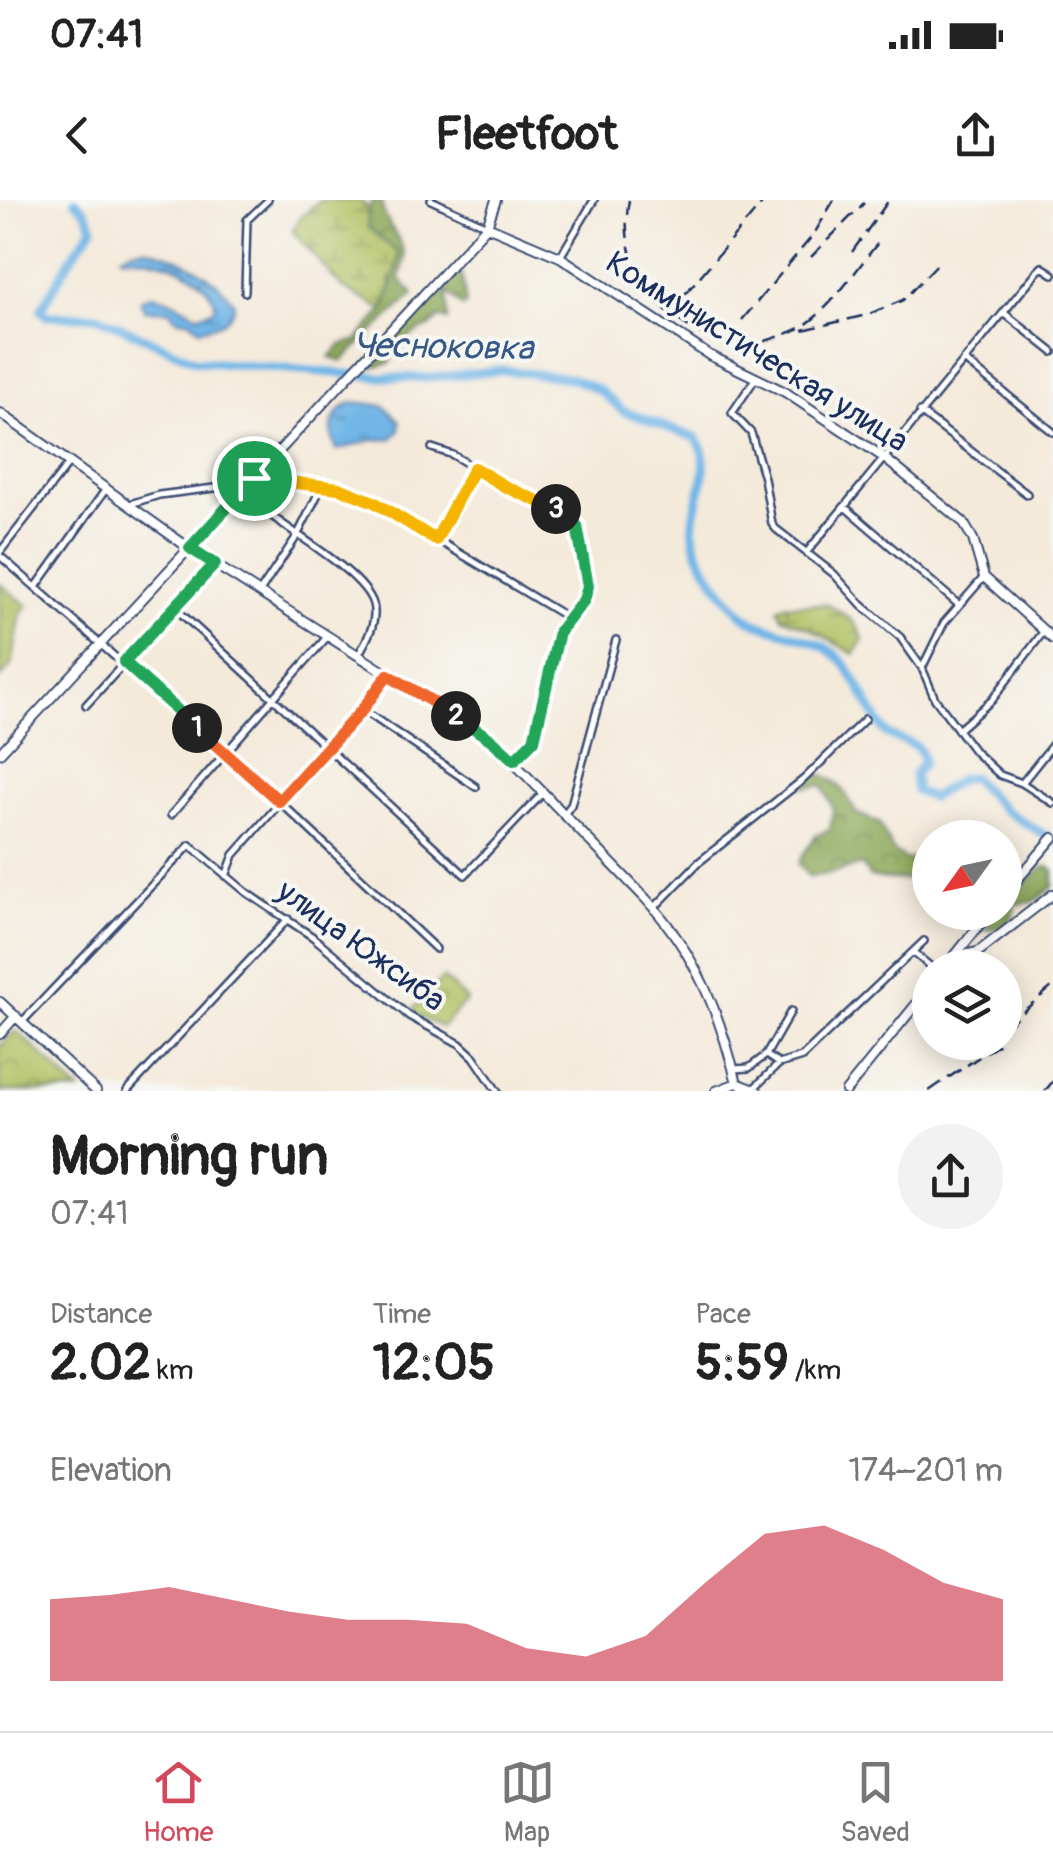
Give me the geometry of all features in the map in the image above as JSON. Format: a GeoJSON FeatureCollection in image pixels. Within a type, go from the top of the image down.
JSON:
{"type":"FeatureCollection","features":[{"type":"Feature","properties":{"kind":"street"},"geometry":{"type":"LineString","coordinates":[[245,292],[247,220],[268,200]]}},
{"type":"Feature","properties":{"kind":"street","name":"Коммунистическая улица"},"geometry":{"type":"LineString","coordinates":[[432,200],[560,257],[709,356],[757,376],[883,457],[963,522],[973,539],[984,578]]}},
{"type":"Feature","properties":{"kind":"street"},"geometry":{"type":"LineString","coordinates":[[0,753],[487,226],[496,200]]}},
{"type":"Feature","properties":{"kind":"street"},"geometry":{"type":"LineString","coordinates":[[560,257],[594,200]]}},
{"type":"Feature","properties":{"kind":"street"},"geometry":{"type":"LineString","coordinates":[[807,552],[1042,266],[1053,274]]}},
{"type":"Feature","properties":{"kind":"street"},"geometry":{"type":"LineString","coordinates":[[1003,312],[1053,352]]}},
{"type":"Feature","properties":{"kind":"street"},"geometry":{"type":"LineString","coordinates":[[964,360],[1053,432]]}},
{"type":"Feature","properties":{"kind":"street"},"geometry":{"type":"LineString","coordinates":[[757,376],[732,413],[751,433],[772,524],[900,637],[957,731],[1000,775],[1022,783],[1053,803]]}},
{"type":"Feature","properties":{"kind":"street"},"geometry":{"type":"LineString","coordinates":[[920,412],[1027,494]]}},
{"type":"Feature","properties":{"kind":"street"},"geometry":{"type":"LineString","coordinates":[[0,413],[190,548],[480,732],[514,760],[654,908],[710,996],[737,1083]]}},
{"type":"Feature","properties":{"kind":"street"},"geometry":{"type":"LineString","coordinates":[[432,448],[548,504],[577,526],[588,586],[584,600],[559,632],[534,740],[514,760]]}},
{"type":"Feature","properties":{"kind":"street"},"geometry":{"type":"LineString","coordinates":[[69,462],[0,554],[279,801],[436,948]]}},
{"type":"Feature","properties":{"kind":"street"},"geometry":{"type":"LineString","coordinates":[[436,540],[474,468]]}},
{"type":"Feature","properties":{"kind":"street"},"geometry":{"type":"LineString","coordinates":[[129,504],[254,478],[339,488],[374,502],[568,618]]}},
{"type":"Feature","properties":{"kind":"street"},"geometry":{"type":"LineString","coordinates":[[259,593],[297,536],[322,486]]}},
{"type":"Feature","properties":{"kind":"street"},"geometry":{"type":"LineString","coordinates":[[36,587],[106,489]]}},
{"type":"Feature","properties":{"kind":"street"},"geometry":{"type":"LineString","coordinates":[[844,507],[959,605]]}},
{"type":"Feature","properties":{"kind":"street"},"geometry":{"type":"LineString","coordinates":[[272,516],[362,584],[373,603],[374,623],[358,656]]}},
{"type":"Feature","properties":{"kind":"street"},"geometry":{"type":"LineString","coordinates":[[86,705],[215,564]]}},
{"type":"Feature","properties":{"kind":"street"},"geometry":{"type":"LineString","coordinates":[[922,668],[937,635],[984,578],[1053,639]]}},
{"type":"Feature","properties":{"kind":"street"},"geometry":{"type":"LineString","coordinates":[[174,608],[465,875],[544,792]]}},
{"type":"Feature","properties":{"kind":"street"},"geometry":{"type":"LineString","coordinates":[[957,731],[992,700],[1044,631]]}},
{"type":"Feature","properties":{"kind":"street"},"geometry":{"type":"LineString","coordinates":[[171,815],[327,637]]}},
{"type":"Feature","properties":{"kind":"street"},"geometry":{"type":"LineString","coordinates":[[565,813],[571,804],[616,640]]}},
{"type":"Feature","properties":{"kind":"street"},"geometry":{"type":"LineString","coordinates":[[226,876],[234,855],[388,675]]}},
{"type":"Feature","properties":{"kind":"street"},"geometry":{"type":"LineString","coordinates":[[362,710],[476,786]]}},
{"type":"Feature","properties":{"kind":"street"},"geometry":{"type":"LineString","coordinates":[[654,908],[699,862],[804,780],[865,719]]}},
{"type":"Feature","properties":{"kind":"street"},"geometry":{"type":"LineString","coordinates":[[1022,783],[1053,744]]}},
{"type":"Feature","properties":{"kind":"street"},"geometry":{"type":"LineString","coordinates":[[1022,874],[1053,838]]}},
{"type":"Feature","properties":{"kind":"street","name":"улица Южсиба"},"geometry":{"type":"LineString","coordinates":[[19,1019],[190,845],[409,1016],[460,1044],[497,1091]]}},
{"type":"Feature","properties":{"kind":"street"},"geometry":{"type":"LineString","coordinates":[[981,950],[1053,894]]}},
{"type":"Feature","properties":{"kind":"street"},"geometry":{"type":"LineString","coordinates":[[127,1091],[288,920]]}},
{"type":"Feature","properties":{"kind":"street"},"geometry":{"type":"LineString","coordinates":[[959,950],[976,930]]}},
{"type":"Feature","properties":{"kind":"street"},"geometry":{"type":"LineString","coordinates":[[915,950],[924,941]]}},
{"type":"Feature","properties":{"kind":"street"},"geometry":{"type":"LineString","coordinates":[[716,1091],[737,1083],[755,1090],[779,1064],[802,1057],[912,953]]}},
{"type":"Feature","properties":{"kind":"street"},"geometry":{"type":"LineString","coordinates":[[0,1002],[96,1091]]}},
{"type":"Feature","properties":{"kind":"street"},"geometry":{"type":"LineString","coordinates":[[846,1091],[912,1008]]}},
{"type":"Feature","properties":{"kind":"street"},"geometry":{"type":"LineString","coordinates":[[733,1070],[749,1068],[766,1054],[791,1011]]}},
{"type":"Feature","properties":{"kind":"street"},"geometry":{"type":"LineString","coordinates":[[0,1034],[19,1019]]}},
{"type":"Feature","properties":{"kind":"street"},"geometry":{"type":"LineString","coordinates":[[766,1054],[779,1064]]}},
{"type":"Feature","properties":{"kind":"street"},"geometry":{"type":"LineString","coordinates":[[749,1068],[761,1080]]}},
{"type":"Feature","properties":{"kind":"green space"},"geometry":{"type":"Polygon","coordinates":[[[320,200],[362,200],[367,209],[368,228],[398,253],[383,310],[342,287],[292,231],[320,200]]]}},
{"type":"Feature","properties":{"kind":"green space"},"geometry":{"type":"Polygon","coordinates":[[[374,200],[382,200],[384,214],[402,246],[400,279],[414,294],[342,361],[330,357],[341,345],[357,340],[385,308],[391,277],[396,272],[398,253],[367,226],[367,209],[374,200]]]}},
{"type":"Feature","properties":{"kind":"green space"},"geometry":{"type":"Polygon","coordinates":[[[456,271],[462,274],[466,305],[461,306],[447,291],[448,321],[440,317],[413,334],[395,349],[390,363],[362,369],[456,271]]]}},
{"type":"Feature","properties":{"kind":"green space"},"geometry":{"type":"Polygon","coordinates":[[[0,584],[27,605],[21,613],[12,665],[0,678],[0,584]]]}},
{"type":"Feature","properties":{"kind":"green space"},"geometry":{"type":"Polygon","coordinates":[[[827,604],[861,633],[863,640],[854,654],[810,628],[782,617],[778,609],[784,605],[827,604]]]}},
{"type":"Feature","properties":{"kind":"green space"},"geometry":{"type":"Polygon","coordinates":[[[814,774],[835,782],[856,813],[879,823],[893,851],[912,859],[912,878],[870,877],[862,865],[808,876],[800,860],[815,836],[830,830],[833,808],[822,785],[804,787],[802,782],[814,774]]]}},
{"type":"Feature","properties":{"kind":"green space"},"geometry":{"type":"Polygon","coordinates":[[[1040,869],[1053,869],[1053,887],[1033,902],[1022,903],[1022,886],[1040,869]]]}},
{"type":"Feature","properties":{"kind":"green space"},"geometry":{"type":"Polygon","coordinates":[[[443,978],[467,1000],[442,1027],[409,1013],[443,978]]]}},
{"type":"Feature","properties":{"kind":"green space"},"geometry":{"type":"Polygon","coordinates":[[[15,1031],[79,1091],[0,1091],[0,1045],[15,1031]]]}},
{"type":"Feature","properties":{"kind":"water"},"geometry":{"type":"Polygon","coordinates":[[[144,248],[182,261],[217,283],[234,303],[227,319],[200,329],[189,320],[177,319],[169,310],[145,310],[140,301],[150,295],[166,298],[199,315],[216,305],[210,292],[189,273],[148,258],[120,256],[144,248]]]}},
{"type":"Feature","properties":{"kind":"water"},"geometry":{"type":"Polygon","coordinates":[[[354,402],[384,406],[400,421],[399,431],[391,439],[337,450],[333,422],[340,410],[354,402]]]}},
{"type":"Feature","properties":{"kind":"waterway","name":"Чесноковка"},"geometry":{"type":"LineString","coordinates":[[75,200],[93,227],[41,310],[47,316],[97,316],[196,361],[381,377],[427,378],[502,370],[571,378],[599,390],[623,411],[696,438],[703,452],[704,467],[693,528],[695,544],[707,570],[735,606],[758,624],[814,642],[842,661],[885,732],[919,749],[923,763],[914,775],[916,791],[931,798],[960,779],[971,777],[1004,810],[1053,840]]}},
{"type":"Feature","properties":{"kind":"railway"},"geometry":{"type":"LineString","coordinates":[[629,200],[628,241],[640,278],[651,294],[680,321],[711,339],[734,346],[776,337],[811,321],[878,243]]}},
{"type":"Feature","properties":{"kind":"railway"},"geometry":{"type":"LineString","coordinates":[[685,294],[765,200]]}},
{"type":"Feature","properties":{"kind":"railway"},"geometry":{"type":"LineString","coordinates":[[742,320],[814,234],[834,200]]}},
{"type":"Feature","properties":{"kind":"railway"},"geometry":{"type":"LineString","coordinates":[[852,252],[889,200]]}},
{"type":"Feature","properties":{"kind":"railway"},"geometry":{"type":"LineString","coordinates":[[811,257],[864,203]]}},
{"type":"Feature","properties":{"kind":"railway"},"geometry":{"type":"LineString","coordinates":[[803,330],[867,315],[903,300],[941,260]]}},
{"type":"Feature","properties":{"kind":"railway"},"geometry":{"type":"LineString","coordinates":[[1022,1012],[1053,986]]}},
{"type":"Feature","properties":{"kind":"railway"},"geometry":{"type":"LineString","coordinates":[[929,1091],[975,1060]]}},
{"type":"Feature","properties":{"kind":"railway"},"geometry":{"type":"LineString","coordinates":[[1045,1091],[1053,1081]]}},
{"type":"Feature","properties":{"kind":"route"},"geometry":{"type":"LineString","coordinates":[[474,468],[570,517],[577,526],[588,586],[584,600],[559,632],[534,740],[514,760],[480,732],[388,675],[362,710],[279,801],[131,670],[124,662],[215,564],[190,548],[254,478],[339,488],[374,502],[436,540],[474,468]]}}]}
